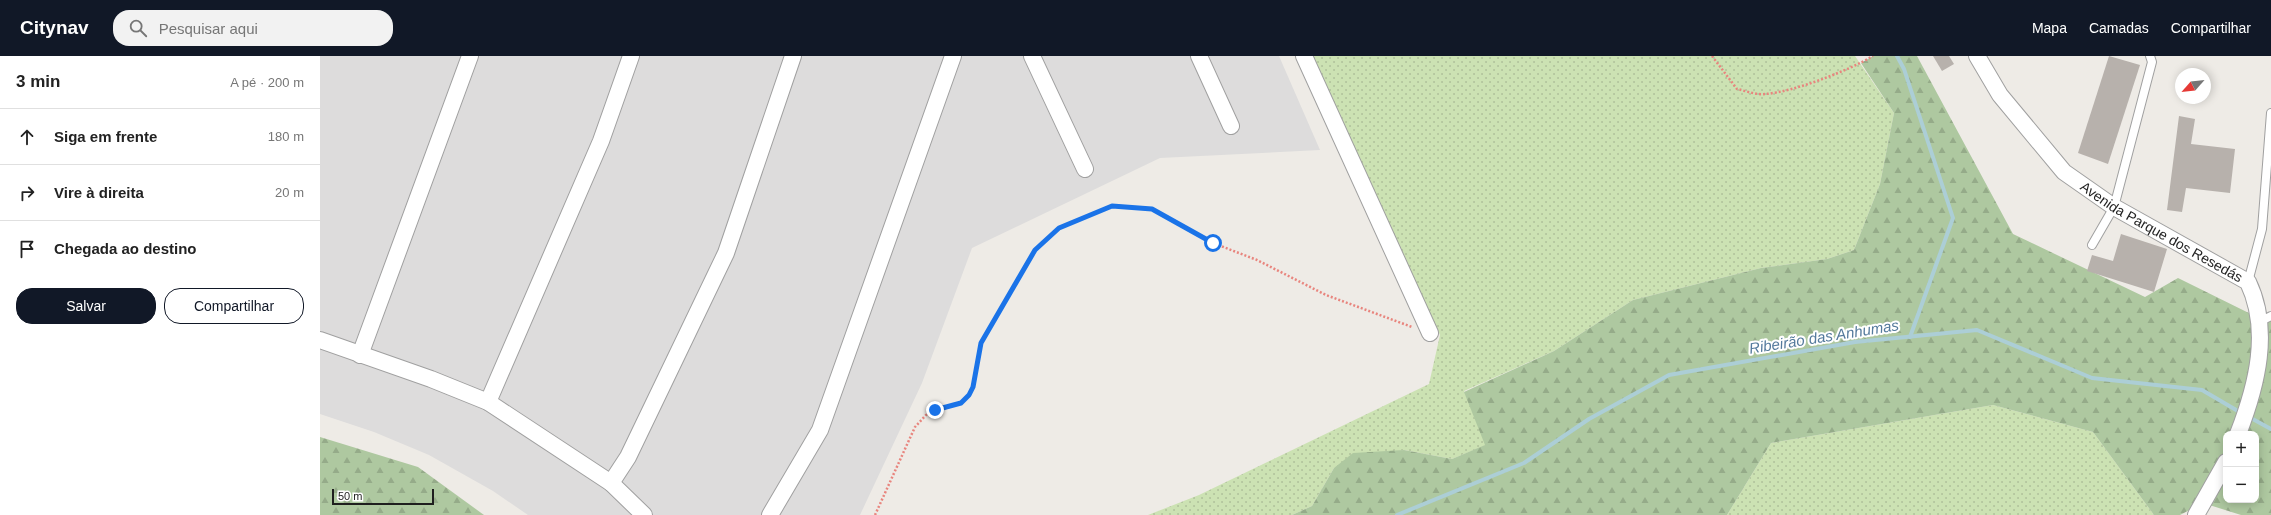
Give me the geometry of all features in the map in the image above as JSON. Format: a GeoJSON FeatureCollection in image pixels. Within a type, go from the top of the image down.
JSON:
{"type":"FeatureCollection","features":[{"type":"Feature","properties":{"kind":"street"},"geometry":{"type":"LineString","coordinates":[[360,355],[470,56]]}},
{"type":"Feature","properties":{"kind":"street"},"geometry":{"type":"LineString","coordinates":[[488,402],[601,141],[631,56]]}},
{"type":"Feature","properties":{"kind":"street"},"geometry":{"type":"LineString","coordinates":[[611,483],[628,457],[726,253],[793,56]]}},
{"type":"Feature","properties":{"kind":"street"},"geometry":{"type":"LineString","coordinates":[[770,515],[820,430],[953,56]]}},
{"type":"Feature","properties":{"kind":"street"},"geometry":{"type":"LineString","coordinates":[[1032,56],[1085,169]]}},
{"type":"Feature","properties":{"kind":"street"},"geometry":{"type":"LineString","coordinates":[[1199,56],[1231,126]]}},
{"type":"Feature","properties":{"kind":"street"},"geometry":{"type":"LineString","coordinates":[[1304,56],[1430,333]]}},
{"type":"Feature","properties":{"kind":"street","name":"Avenida Parque dos Resedás"},"geometry":{"type":"LineString","coordinates":[[1977,56],[2000,95],[2064,172],[2114,207],[2248,282],[2257,296],[2267,318],[2259,372],[2239,431]]}},
{"type":"Feature","properties":{"kind":"street"},"geometry":{"type":"LineString","coordinates":[[320,340],[488,402],[611,483],[644,515]]}},
{"type":"Feature","properties":{"kind":"street"},"geometry":{"type":"LineString","coordinates":[[2196,515],[2223,467]]}},
{"type":"Feature","properties":{"kind":"lane"},"geometry":{"type":"LineString","coordinates":[[2092,245],[2114,207],[2152,62],[2150,56]]}},
{"type":"Feature","properties":{"kind":"lane"},"geometry":{"type":"LineString","coordinates":[[2248,282],[2262,229],[2271,114]]}},
{"type":"Feature","properties":{"kind":"path"},"geometry":{"type":"LineString","coordinates":[[1712,56],[1737,89],[1764,94],[1796,87],[1861,63],[1872,56]]}},
{"type":"Feature","properties":{"kind":"path"},"geometry":{"type":"LineString","coordinates":[[875,515],[915,427],[926,415],[961,403],[969,395],[973,387],[981,343],[1035,250],[1059,228],[1112,206],[1152,209],[1213,243],[1257,260],[1326,295],[1430,333]]}},
{"type":"Feature","properties":{"kind":"shaded area"},"geometry":{"type":"Polygon","coordinates":[[[320,56],[1279,56],[1320,150],[1160,158],[972,248],[922,383],[860,515],[528,515],[493,491],[429,455],[374,432],[320,414],[320,56]]]}},
{"type":"Feature","properties":{"kind":"green space"},"geometry":{"type":"Polygon","coordinates":[[[1311,56],[1855,56],[1894,113],[1880,184],[1854,250],[1827,259],[1761,268],[1633,300],[1554,351],[1464,391],[1486,445],[1452,459],[1404,450],[1334,468],[1312,506],[1292,515],[1148,515],[1199,495],[1429,384],[1440,335],[1311,56]]]}},
{"type":"Feature","properties":{"kind":"green space"},"geometry":{"type":"Polygon","coordinates":[[[1873,56],[1917,56],[2013,234],[2145,297],[2178,278],[2263,320],[2271,317],[2271,515],[2241,515],[2203,503],[2180,515],[2154,515],[2093,432],[1993,405],[1771,443],[1727,515],[1292,515],[1312,506],[1334,468],[1353,453],[1404,450],[1452,459],[1485,445],[1464,392],[1554,351],[1633,300],[1761,268],[1827,259],[1854,250],[1880,184],[1894,113],[1861,63],[1873,56]]]}},
{"type":"Feature","properties":{"kind":"green space"},"geometry":{"type":"Polygon","coordinates":[[[1993,405],[2093,432],[2154,515],[1727,515],[1771,443],[1993,405]]]}},
{"type":"Feature","properties":{"kind":"green space"},"geometry":{"type":"Polygon","coordinates":[[[320,437],[418,467],[484,515],[320,515],[320,437]]]}},
{"type":"Feature","properties":{"kind":"building"},"geometry":{"type":"Polygon","coordinates":[[[1933,56],[1949,56],[1954,64],[1942,71],[1933,56]]]}},
{"type":"Feature","properties":{"kind":"building"},"geometry":{"type":"Polygon","coordinates":[[[2109,56],[2140,65],[2108,164],[2078,153],[2109,56]]]}},
{"type":"Feature","properties":{"kind":"building"},"geometry":{"type":"Polygon","coordinates":[[[2179,116],[2195,119],[2191,144],[2235,149],[2230,193],[2186,188],[2182,212],[2167,210],[2179,116]]]}},
{"type":"Feature","properties":{"kind":"building"},"geometry":{"type":"Polygon","coordinates":[[[2121,234],[2167,249],[2154,292],[2087,271],[2092,255],[2113,261],[2121,234]]]}},
{"type":"Feature","properties":{"kind":"waterway"},"geometry":{"type":"LineString","coordinates":[[1897,56],[1904,69],[1953,218],[1910,337]]}},
{"type":"Feature","properties":{"kind":"waterway","name":"Ribeirão das Anhumas"},"geometry":{"type":"LineString","coordinates":[[1397,515],[1524,463],[1589,419],[1669,375],[1855,342],[1977,330],[2092,378],[2202,390],[2243,414]]}},
{"type":"Feature","properties":{"kind":"waterway","name":"Ribeirão das Anhumas"},"geometry":{"type":"LineString","coordinates":[[2249,417],[2271,429]]}},
{"type":"Feature","properties":{"kind":"route"},"geometry":{"type":"LineString","coordinates":[[935,410],[961,403],[969,395],[973,387],[981,343],[1009,292],[1035,250],[1059,228],[1112,206],[1152,209],[1213,243]]}}]}
